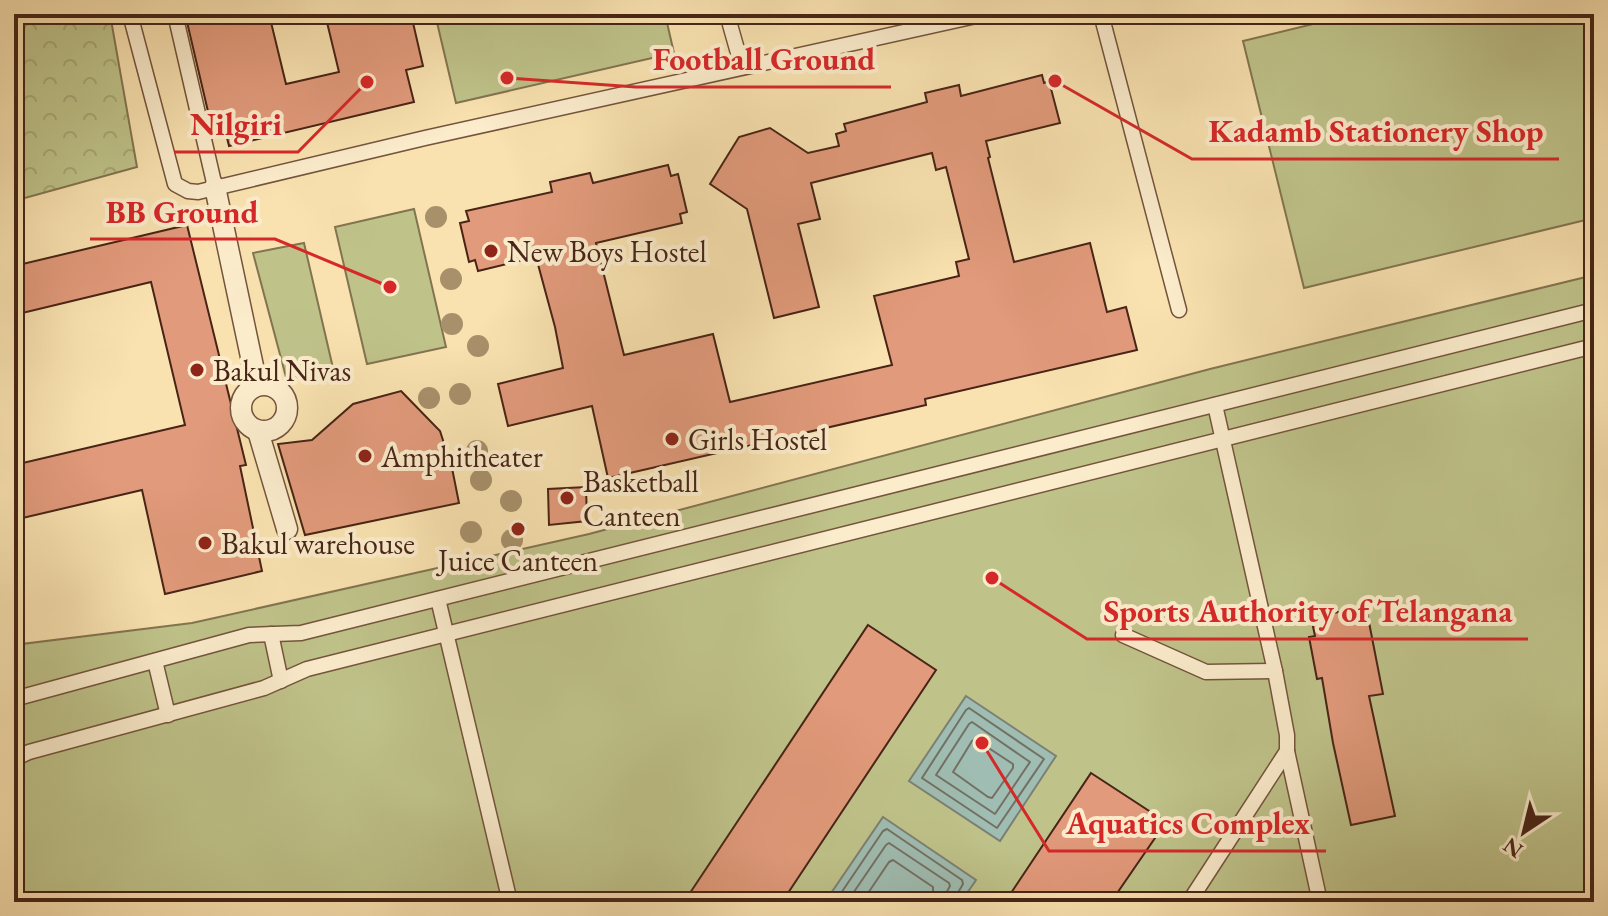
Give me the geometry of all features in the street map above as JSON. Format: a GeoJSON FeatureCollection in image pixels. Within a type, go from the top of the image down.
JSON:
{"type":"FeatureCollection","features":[{"type":"Feature","properties":{"kind":"street"},"geometry":{"type":"LineString","coordinates":[[215,187],[257,385]]}},
{"type":"Feature","properties":{"kind":"street"},"geometry":{"type":"LineString","coordinates":[[265,384],[280,390],[287,411],[280,425],[258,431],[245,423],[241,401],[257,385],[265,384]]}},
{"type":"Feature","properties":{"kind":"street"},"geometry":{"type":"LineString","coordinates":[[258,431],[287,529]]}},
{"type":"Feature","properties":{"kind":"lane"},"geometry":{"type":"LineString","coordinates":[[130,14],[175,184],[198,192],[985,14]]}},
{"type":"Feature","properties":{"kind":"lane"},"geometry":{"type":"LineString","coordinates":[[175,14],[215,187]]}},
{"type":"Feature","properties":{"kind":"lane"},"geometry":{"type":"LineString","coordinates":[[727,14],[742,67]]}},
{"type":"Feature","properties":{"kind":"lane"},"geometry":{"type":"LineString","coordinates":[[1101,14],[1179,310]]}},
{"type":"Feature","properties":{"kind":"lane"},"geometry":{"type":"LineString","coordinates":[[14,699],[249,635],[301,633],[1594,310]]}},
{"type":"Feature","properties":{"kind":"lane"},"geometry":{"type":"LineString","coordinates":[[14,759],[29,752],[264,688],[307,669],[1594,346]]}},
{"type":"Feature","properties":{"kind":"lane"},"geometry":{"type":"LineString","coordinates":[[1215,405],[1275,671],[1287,751],[1320,902]]}},
{"type":"Feature","properties":{"kind":"lane"},"geometry":{"type":"LineString","coordinates":[[438,599],[510,902]]}},
{"type":"Feature","properties":{"kind":"lane"},"geometry":{"type":"LineString","coordinates":[[271,634],[281,681]]}},
{"type":"Feature","properties":{"kind":"lane"},"geometry":{"type":"LineString","coordinates":[[1123,635],[1206,672],[1275,671]]}},
{"type":"Feature","properties":{"kind":"lane"},"geometry":{"type":"LineString","coordinates":[[155,661],[168,715]]}},
{"type":"Feature","properties":{"kind":"lane"},"geometry":{"type":"LineString","coordinates":[[1189,902],[1287,751]]}},
{"type":"Feature","properties":{"kind":"green space"},"geometry":{"type":"Polygon","coordinates":[[[14,14],[63,14],[65,20],[110,14],[137,167],[14,201],[14,14]]]}},
{"type":"Feature","properties":{"kind":"green space"},"geometry":{"type":"Polygon","coordinates":[[[435,14],[665,14],[674,53],[456,103],[435,14]]]}},
{"type":"Feature","properties":{"kind":"green space"},"geometry":{"type":"Polygon","coordinates":[[[1354,14],[1594,14],[1594,218],[1304,288],[1243,41],[1354,14]]]}},
{"type":"Feature","properties":{"kind":"green space"},"geometry":{"type":"Polygon","coordinates":[[[414,209],[446,347],[367,364],[335,227],[414,209]]]}},
{"type":"Feature","properties":{"kind":"green space"},"geometry":{"type":"Polygon","coordinates":[[[304,243],[336,381],[286,377],[253,253],[304,243]]]}},
{"type":"Feature","properties":{"kind":"green space"},"geometry":{"type":"Polygon","coordinates":[[[1594,275],[1594,902],[17,902],[14,887],[14,645],[192,623],[589,534],[1210,369],[1594,275]]]}},
{"type":"Feature","properties":{"kind":"water"},"geometry":{"type":"Polygon","coordinates":[[[966,696],[1056,756],[1000,841],[909,781],[966,696]]]}},
{"type":"Feature","properties":{"kind":"water"},"geometry":{"type":"Polygon","coordinates":[[[883,817],[976,880],[961,902],[825,902],[883,817]]]}},
{"type":"Feature","properties":{"kind":"building"},"geometry":{"type":"Polygon","coordinates":[[[225,14],[269,14],[286,84],[339,72],[325,14],[411,14],[423,66],[406,70],[414,102],[229,146],[222,117],[210,120],[187,22],[225,14]]]}},
{"type":"Feature","properties":{"kind":"building"},"geometry":{"type":"Polygon","coordinates":[[[1042,75],[1044,83],[1049,81],[1060,123],[986,141],[1014,262],[1090,243],[1107,312],[1126,307],[1137,350],[925,399],[926,405],[608,478],[592,406],[508,426],[498,384],[563,368],[555,327],[536,257],[478,271],[475,260],[469,262],[460,223],[469,221],[466,211],[552,192],[550,182],[590,173],[593,183],[668,165],[671,176],[678,174],[687,212],[680,214],[682,223],[596,243],[624,355],[713,334],[730,402],[892,365],[874,296],[959,276],[956,262],[969,259],[946,167],[936,170],[932,153],[811,183],[820,219],[798,224],[819,307],[774,318],[747,209],[710,184],[739,137],[770,128],[808,153],[839,146],[836,134],[846,131],[844,124],[927,102],[925,93],[959,85],[961,96],[1042,75]]]}},
{"type":"Feature","properties":{"kind":"building","name":"Bakul Nivas"},"geometry":{"type":"Polygon","coordinates":[[[187,225],[246,465],[240,466],[262,571],[165,594],[142,490],[14,520],[14,465],[185,425],[151,282],[14,315],[14,266],[187,225]]]}},
{"type":"Feature","properties":{"kind":"building","name":"Amphitheater"},"geometry":{"type":"Polygon","coordinates":[[[401,391],[440,431],[459,503],[305,535],[278,444],[312,440],[353,404],[401,391]]]}},
{"type":"Feature","properties":{"kind":"building","name":"Basketball Canteen"},"geometry":{"type":"Polygon","coordinates":[[[586,487],[587,521],[549,525],[548,489],[586,487]]]}},
{"type":"Feature","properties":{"kind":"building"},"geometry":{"type":"Polygon","coordinates":[[[1366,607],[1383,694],[1369,696],[1395,816],[1351,825],[1322,678],[1317,679],[1309,637],[1315,636],[1311,617],[1366,607]]]}},
{"type":"Feature","properties":{"kind":"building"},"geometry":{"type":"Polygon","coordinates":[[[868,625],[936,670],[782,902],[684,902],[868,625]]]}},
{"type":"Feature","properties":{"kind":"building"},"geometry":{"type":"Polygon","coordinates":[[[1091,773],[1166,822],[1111,902],[1005,902],[1091,773]]]}},
{"type":"Feature","properties":{"kind":"place","name":"Football Ground"},"geometry":{"type":"Point","coordinates":[507,78]}},
{"type":"Feature","properties":{"kind":"place","name":"Kadamb Stationery Shop"},"geometry":{"type":"Point","coordinates":[1055,81]}},
{"type":"Feature","properties":{"kind":"place","name":"Nilgiri"},"geometry":{"type":"Point","coordinates":[367,82]}},
{"type":"Feature","properties":{"kind":"place","name":"New Boys Hostel"},"geometry":{"type":"Point","coordinates":[491,251]}},
{"type":"Feature","properties":{"kind":"place","name":"BB Ground"},"geometry":{"type":"Point","coordinates":[390,287]}},
{"type":"Feature","properties":{"kind":"place","name":"Bakul Nivas"},"geometry":{"type":"Point","coordinates":[197,370]}},
{"type":"Feature","properties":{"kind":"place","name":"Girls Hostel"},"geometry":{"type":"Point","coordinates":[672,439]}},
{"type":"Feature","properties":{"kind":"place","name":"Amphitheater"},"geometry":{"type":"Point","coordinates":[365,456]}},
{"type":"Feature","properties":{"kind":"place","name":"Basketball Canteen"},"geometry":{"type":"Point","coordinates":[567,498]}},
{"type":"Feature","properties":{"kind":"place","name":"Juice Canteen"},"geometry":{"type":"Point","coordinates":[518,529]}},
{"type":"Feature","properties":{"kind":"place","name":"Bakul warehouse"},"geometry":{"type":"Point","coordinates":[205,543]}},
{"type":"Feature","properties":{"kind":"place","name":"Sports Authority of Telangana"},"geometry":{"type":"Point","coordinates":[992,578]}},
{"type":"Feature","properties":{"kind":"place","name":"Aquatics Complex"},"geometry":{"type":"Point","coordinates":[982,743]}}]}
